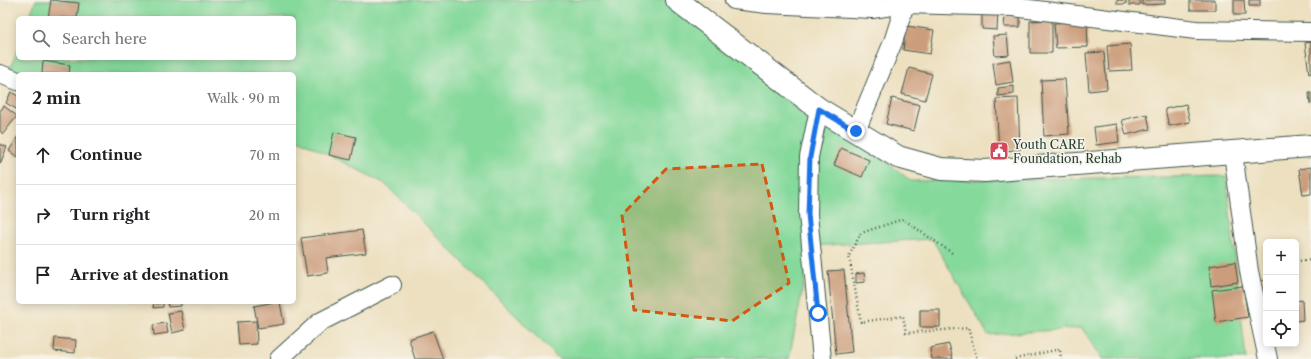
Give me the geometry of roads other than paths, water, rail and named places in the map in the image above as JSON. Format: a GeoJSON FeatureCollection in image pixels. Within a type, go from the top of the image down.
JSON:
{"type":"FeatureCollection","features":[{"type":"Feature","properties":{"kind":"street"},"geometry":{"type":"LineString","coordinates":[[677,0],[819,109],[898,157],[941,169],[985,172],[1311,146]]}},
{"type":"Feature","properties":{"kind":"street"},"geometry":{"type":"LineString","coordinates":[[734,0],[872,9],[905,4],[1013,7],[1196,30],[1311,32]]}},
{"type":"Feature","properties":{"kind":"street"},"geometry":{"type":"LineString","coordinates":[[856,131],[893,42],[905,4]]}},
{"type":"Feature","properties":{"kind":"street"},"geometry":{"type":"LineString","coordinates":[[0,74],[16,80]]}},
{"type":"Feature","properties":{"kind":"street"},"geometry":{"type":"LineString","coordinates":[[819,109],[810,157],[808,214],[822,359]]}},
{"type":"Feature","properties":{"kind":"street"},"geometry":{"type":"LineString","coordinates":[[1233,152],[1249,271],[1268,359]]}},
{"type":"Feature","properties":{"kind":"street"},"geometry":{"type":"LineString","coordinates":[[279,359],[320,322],[392,285]]}},
{"type":"Feature","properties":{"kind":"place","name":"Youth CARE Foundation, Rehab"},"geometry":{"type":"Point","coordinates":[999,151]}}]}
